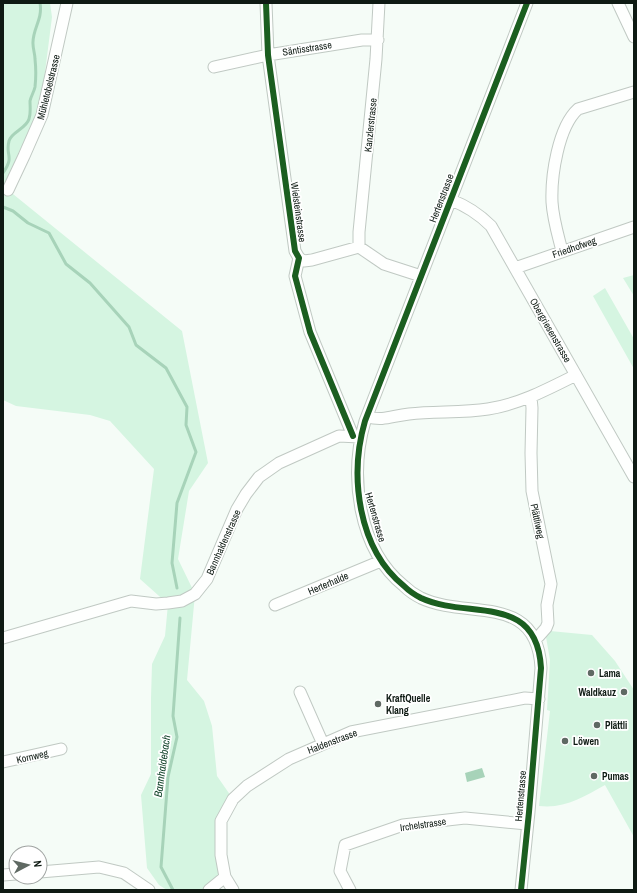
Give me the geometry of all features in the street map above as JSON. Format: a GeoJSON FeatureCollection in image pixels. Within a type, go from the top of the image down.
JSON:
{"type":"FeatureCollection","features":[{"type":"Feature","properties":{"kind":"street","name":"Mühletobelstrasse"},"geometry":{"type":"LineString","coordinates":[[8,190],[42,115],[67,3]]}},
{"type":"Feature","properties":{"kind":"street","name":"Wielsteinstrasse"},"geometry":{"type":"LineString","coordinates":[[266,3],[268,54],[295,251],[299,258],[295,276],[310,332],[357,437]]}},
{"type":"Feature","properties":{"kind":"street","name":"Kanzlerstrasse"},"geometry":{"type":"LineString","coordinates":[[359,247],[378,40],[379,3]]}},
{"type":"Feature","properties":{"kind":"street","name":"Hertenstrasse"},"geometry":{"type":"LineString","coordinates":[[521,890],[538,699],[540,659],[535,638],[529,630],[518,621],[506,615],[492,611],[443,605],[420,598],[389,573],[373,546],[367,531],[358,490],[357,437],[367,417],[528,3]]}},
{"type":"Feature","properties":{"kind":"street"},"geometry":{"type":"LineString","coordinates":[[618,3],[634,37]]}},
{"type":"Feature","properties":{"kind":"street","name":"Säntisstrasse"},"geometry":{"type":"LineString","coordinates":[[214,67],[268,54],[362,40],[378,40]]}},
{"type":"Feature","properties":{"kind":"street"},"geometry":{"type":"LineString","coordinates":[[562,251],[555,222],[552,194],[554,170],[567,124],[572,115],[578,109],[634,92]]}},
{"type":"Feature","properties":{"kind":"street","name":"Obergriesenstrasse"},"geometry":{"type":"LineString","coordinates":[[451,200],[468,207],[491,226],[634,477]]}},
{"type":"Feature","properties":{"kind":"street","name":"Friedhofweg"},"geometry":{"type":"LineString","coordinates":[[515,268],[634,227]]}},
{"type":"Feature","properties":{"kind":"street"},"geometry":{"type":"LineString","coordinates":[[299,258],[304,261],[312,260],[359,247],[384,264],[421,276]]}},
{"type":"Feature","properties":{"kind":"street"},"geometry":{"type":"LineString","coordinates":[[367,417],[378,420],[409,414],[488,409],[531,397],[576,375]]}},
{"type":"Feature","properties":{"kind":"street","name":"Plättliweg"},"geometry":{"type":"LineString","coordinates":[[531,397],[532,491],[550,584],[546,606],[548,623],[543,632],[535,638]]}},
{"type":"Feature","properties":{"kind":"street","name":"Bannhaldenstrasse"},"geometry":{"type":"LineString","coordinates":[[3,638],[131,601],[168,604],[195,594],[207,579],[237,508],[259,477],[279,463],[339,436],[357,437]]}},
{"type":"Feature","properties":{"kind":"street","name":"Herterhalde"},"geometry":{"type":"LineString","coordinates":[[275,605],[381,561]]}},
{"type":"Feature","properties":{"kind":"street"},"geometry":{"type":"LineString","coordinates":[[300,692],[323,744]]}},
{"type":"Feature","properties":{"kind":"street","name":"Haldenstrasse"},"geometry":{"type":"LineString","coordinates":[[233,890],[225,877],[221,855],[221,821],[233,799],[247,786],[289,759],[351,732],[525,698],[538,699]]}},
{"type":"Feature","properties":{"kind":"street","name":"Kornweg"},"geometry":{"type":"LineString","coordinates":[[3,762],[61,749]]}},
{"type":"Feature","properties":{"kind":"street","name":"Irchelstrasse"},"geometry":{"type":"LineString","coordinates":[[350,890],[340,872],[345,845],[403,825],[410,824],[465,818],[527,824]]}},
{"type":"Feature","properties":{"kind":"street"},"geometry":{"type":"LineString","coordinates":[[48,871],[99,868],[124,872],[149,890]]}},
{"type":"Feature","properties":{"kind":"street"},"geometry":{"type":"LineString","coordinates":[[209,890],[225,877]]}},
{"type":"Feature","properties":{"kind":"shaded area"},"geometry":{"type":"Polygon","coordinates":[[[3,3],[50,3],[52,17],[44,80],[35,124],[8,190],[182,331],[208,463],[189,491],[178,559],[195,594],[187,680],[204,701],[212,726],[217,776],[233,799],[221,821],[225,877],[209,890],[167,890],[159,885],[147,868],[141,795],[151,774],[152,664],[165,636],[168,604],[140,579],[154,469],[110,421],[90,415],[16,406],[3,400],[3,3]]]}},
{"type":"Feature","properties":{"kind":"shaded area"},"geometry":{"type":"Polygon","coordinates":[[[634,275],[634,296],[623,278],[634,275]]]}},
{"type":"Feature","properties":{"kind":"shaded area"},"geometry":{"type":"Polygon","coordinates":[[[605,288],[634,339],[634,369],[593,296],[605,288]]]}},
{"type":"Feature","properties":{"kind":"shaded area"},"geometry":{"type":"Polygon","coordinates":[[[550,631],[592,635],[615,661],[634,690],[634,837],[605,785],[566,804],[557,806],[539,806],[550,711],[547,710],[550,660],[546,637],[550,631]]]}},
{"type":"Feature","properties":{"kind":"shaded area"},"geometry":{"type":"Polygon","coordinates":[[[482,768],[485,777],[467,782],[465,773],[482,768]]]}},
{"type":"Feature","properties":{"kind":"waterway"},"geometry":{"type":"LineString","coordinates":[[3,173],[7,167],[9,159],[8,146],[10,138],[25,125],[30,117],[30,101],[35,89],[36,80],[33,39],[41,9],[40,3]]}},
{"type":"Feature","properties":{"kind":"waterway","name":"Bannhaldebach"},"geometry":{"type":"LineString","coordinates":[[3,207],[13,211],[28,223],[49,233],[66,264],[90,283],[129,327],[136,345],[166,368],[187,407],[186,425],[196,452],[177,503],[172,563],[177,588]]}},
{"type":"Feature","properties":{"kind":"waterway","name":"Bannhaldebach"},"geometry":{"type":"LineString","coordinates":[[173,890],[161,867],[168,777],[177,737],[173,716],[180,618]]}},
{"type":"Feature","properties":{"kind":"cycle path"},"geometry":{"type":"LineString","coordinates":[[266,3],[268,55],[295,251],[299,258],[295,276],[310,332],[353,436]]}},
{"type":"Feature","properties":{"kind":"cycle path"},"geometry":{"type":"LineString","coordinates":[[521,890],[541,668],[537,644],[527,628],[514,618],[497,613],[439,604],[421,598],[408,590],[388,571],[376,552],[367,532],[361,510],[358,488],[358,465],[360,442],[365,421],[527,3]]}},
{"type":"Feature","properties":{"kind":"place","name":"Lama"},"geometry":{"type":"Point","coordinates":[591,673]}},
{"type":"Feature","properties":{"kind":"place","name":"Waldkauz"},"geometry":{"type":"Point","coordinates":[624,692]}},
{"type":"Feature","properties":{"kind":"place","name":"KraftQuelle Klang"},"geometry":{"type":"Point","coordinates":[378,704]}},
{"type":"Feature","properties":{"kind":"place","name":"Plättli"},"geometry":{"type":"Point","coordinates":[597,725]}},
{"type":"Feature","properties":{"kind":"place","name":"Löwen"},"geometry":{"type":"Point","coordinates":[565,741]}},
{"type":"Feature","properties":{"kind":"place","name":"Pumas"},"geometry":{"type":"Point","coordinates":[594,776]}}]}
